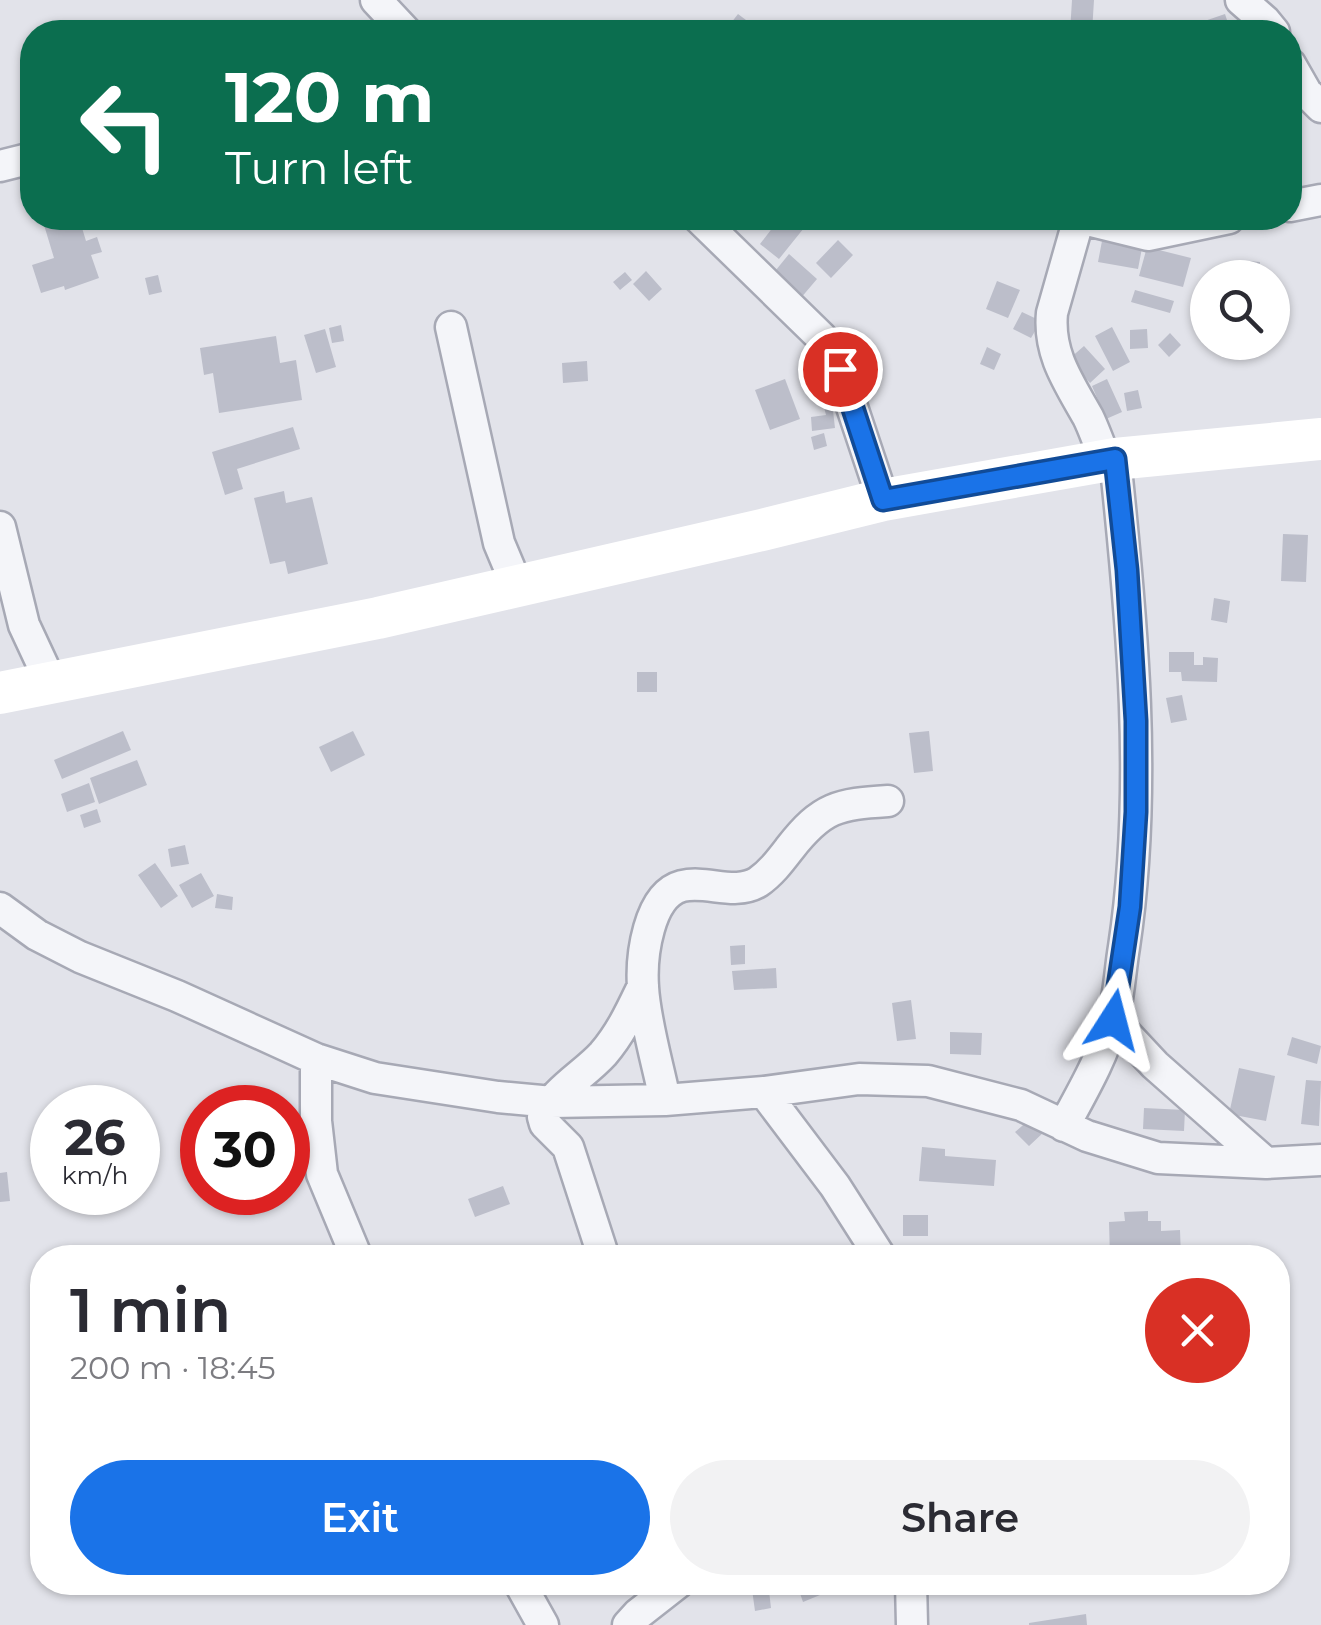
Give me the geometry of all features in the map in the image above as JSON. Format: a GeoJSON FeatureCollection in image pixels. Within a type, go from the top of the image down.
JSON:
{"type":"FeatureCollection","features":[{"type":"Feature","properties":{"kind":"street"},"geometry":{"type":"LineString","coordinates":[[376,0],[395,20]]}},
{"type":"Feature","properties":{"kind":"street"},"geometry":{"type":"LineString","coordinates":[[1241,0],[1265,20]]}},
{"type":"Feature","properties":{"kind":"street"},"geometry":{"type":"LineString","coordinates":[[1302,85],[1321,107]]}},
{"type":"Feature","properties":{"kind":"street"},"geometry":{"type":"LineString","coordinates":[[716,230],[834,353],[883,500]]}},
{"type":"Feature","properties":{"kind":"street"},"geometry":{"type":"LineString","coordinates":[[1064,1126],[1097,1064],[1113,1020],[1130,907],[1136,812],[1136,721],[1127,570],[1111,460],[1066,382],[1050,329],[1076,230]]}},
{"type":"Feature","properties":{"kind":"street"},"geometry":{"type":"LineString","coordinates":[[1131,230],[1148,234],[1175,230]]}},
{"type":"Feature","properties":{"kind":"street"},"geometry":{"type":"LineString","coordinates":[[451,327],[499,543],[516,586]]}},
{"type":"Feature","properties":{"kind":"street"},"geometry":{"type":"LineString","coordinates":[[0,692],[378,618],[883,500],[1111,460],[1321,439]]}},
{"type":"Feature","properties":{"kind":"street"},"geometry":{"type":"LineString","coordinates":[[0,527],[24,625],[51,682]]}},
{"type":"Feature","properties":{"kind":"street"},"geometry":{"type":"LineString","coordinates":[[664,1100],[642,986],[646,936],[659,902],[678,887],[694,884],[730,888],[755,884],[775,868],[820,816],[848,803],[888,801]]}},
{"type":"Feature","properties":{"kind":"street"},"geometry":{"type":"LineString","coordinates":[[0,908],[37,935],[80,957],[316,1059],[375,1078],[552,1102],[664,1100],[859,1079],[928,1081],[1021,1105],[1086,1136],[1158,1158],[1266,1163],[1321,1160]]}},
{"type":"Feature","properties":{"kind":"street"},"geometry":{"type":"LineString","coordinates":[[600,1245],[568,1147],[543,1117],[552,1102],[625,1026],[642,986]]}},
{"type":"Feature","properties":{"kind":"street"},"geometry":{"type":"LineString","coordinates":[[1113,1020],[1155,1065],[1266,1163]]}},
{"type":"Feature","properties":{"kind":"street"},"geometry":{"type":"LineString","coordinates":[[316,1059],[316,1120],[322,1174],[351,1245]]}},
{"type":"Feature","properties":{"kind":"street"},"geometry":{"type":"LineString","coordinates":[[764,1092],[835,1186],[874,1245]]}},
{"type":"Feature","properties":{"kind":"street"},"geometry":{"type":"LineString","coordinates":[[628,1625],[662,1595]]}},
{"type":"Feature","properties":{"kind":"street"},"geometry":{"type":"LineString","coordinates":[[911,1595],[912,1625]]}},
{"type":"Feature","properties":{"kind":"building"},"geometry":{"type":"Polygon","coordinates":[[[1072,0],[1094,0],[1093,20],[1071,20],[1072,0]]]}},
{"type":"Feature","properties":{"kind":"building"},"geometry":{"type":"Polygon","coordinates":[[[46,230],[83,230],[86,241],[97,237],[102,252],[91,255],[99,278],[65,290],[64,286],[41,293],[32,265],[54,258],[46,230]]]}},
{"type":"Feature","properties":{"kind":"building"},"geometry":{"type":"Polygon","coordinates":[[[771,230],[802,230],[779,259],[760,244],[771,230]]]}},
{"type":"Feature","properties":{"kind":"building"},"geometry":{"type":"Polygon","coordinates":[[[838,240],[853,255],[831,278],[816,263],[838,240]]]}},
{"type":"Feature","properties":{"kind":"building"},"geometry":{"type":"Polygon","coordinates":[[[1102,241],[1142,248],[1138,269],[1098,262],[1102,241]]]}},
{"type":"Feature","properties":{"kind":"building"},"geometry":{"type":"Polygon","coordinates":[[[1147,247],[1191,258],[1183,287],[1139,276],[1147,247]]]}},
{"type":"Feature","properties":{"kind":"building"},"geometry":{"type":"Polygon","coordinates":[[[789,254],[817,279],[800,299],[782,284],[786,279],[776,270],[789,254]]]}},
{"type":"Feature","properties":{"kind":"building"},"geometry":{"type":"Polygon","coordinates":[[[646,271],[662,289],[649,301],[633,284],[646,271]]]}},
{"type":"Feature","properties":{"kind":"building"},"geometry":{"type":"Polygon","coordinates":[[[625,272],[632,280],[620,290],[613,282],[625,272]]]}},
{"type":"Feature","properties":{"kind":"building"},"geometry":{"type":"Polygon","coordinates":[[[158,275],[162,292],[149,295],[145,278],[158,275]]]}},
{"type":"Feature","properties":{"kind":"building"},"geometry":{"type":"Polygon","coordinates":[[[997,281],[1020,290],[1008,318],[986,309],[997,281]]]}},
{"type":"Feature","properties":{"kind":"building"},"geometry":{"type":"Polygon","coordinates":[[[1135,290],[1174,301],[1170,313],[1131,302],[1135,290]]]}},
{"type":"Feature","properties":{"kind":"building"},"geometry":{"type":"Polygon","coordinates":[[[1022,312],[1041,321],[1031,338],[1013,329],[1022,312]]]}},
{"type":"Feature","properties":{"kind":"building"},"geometry":{"type":"Polygon","coordinates":[[[341,325],[344,341],[332,343],[329,328],[341,325]]]}},
{"type":"Feature","properties":{"kind":"building"},"geometry":{"type":"Polygon","coordinates":[[[1112,327],[1130,362],[1113,371],[1095,336],[1112,327]]]}},
{"type":"Feature","properties":{"kind":"building"},"geometry":{"type":"Polygon","coordinates":[[[325,329],[336,367],[316,373],[304,335],[325,329]]]}},
{"type":"Feature","properties":{"kind":"building"},"geometry":{"type":"Polygon","coordinates":[[[1147,329],[1148,348],[1130,349],[1130,330],[1147,329]]]}},
{"type":"Feature","properties":{"kind":"building"},"geometry":{"type":"Polygon","coordinates":[[[1170,333],[1181,345],[1169,357],[1158,345],[1170,333]]]}},
{"type":"Feature","properties":{"kind":"building"},"geometry":{"type":"Polygon","coordinates":[[[276,336],[280,363],[296,360],[302,400],[219,413],[213,373],[204,375],[200,348],[276,336]]]}},
{"type":"Feature","properties":{"kind":"building"},"geometry":{"type":"Polygon","coordinates":[[[1084,346],[1105,369],[1090,383],[1069,359],[1084,346]]]}},
{"type":"Feature","properties":{"kind":"building"},"geometry":{"type":"Polygon","coordinates":[[[987,347],[1001,354],[994,370],[980,364],[987,347]]]}},
{"type":"Feature","properties":{"kind":"building"},"geometry":{"type":"Polygon","coordinates":[[[587,361],[588,381],[563,383],[562,363],[587,361]]]}},
{"type":"Feature","properties":{"kind":"building"},"geometry":{"type":"Polygon","coordinates":[[[814,362],[822,378],[813,382],[805,366],[814,362]]]}},
{"type":"Feature","properties":{"kind":"building"},"geometry":{"type":"Polygon","coordinates":[[[785,379],[800,419],[770,430],[755,390],[785,379]]]}},
{"type":"Feature","properties":{"kind":"building"},"geometry":{"type":"Polygon","coordinates":[[[1107,379],[1122,412],[1106,419],[1092,386],[1107,379]]]}},
{"type":"Feature","properties":{"kind":"building"},"geometry":{"type":"Polygon","coordinates":[[[1138,390],[1142,408],[1127,411],[1124,393],[1138,390]]]}},
{"type":"Feature","properties":{"kind":"building"},"geometry":{"type":"Polygon","coordinates":[[[832,402],[835,428],[812,431],[811,417],[826,415],[823,403],[832,402]]]}},
{"type":"Feature","properties":{"kind":"building"},"geometry":{"type":"Polygon","coordinates":[[[293,427],[300,449],[237,469],[243,489],[225,495],[212,452],[293,427]]]}},
{"type":"Feature","properties":{"kind":"building"},"geometry":{"type":"Polygon","coordinates":[[[824,433],[827,446],[814,450],[811,437],[824,433]]]}},
{"type":"Feature","properties":{"kind":"building"},"geometry":{"type":"Polygon","coordinates":[[[284,491],[286,503],[312,497],[328,564],[288,574],[285,561],[270,564],[254,498],[284,491]]]}},
{"type":"Feature","properties":{"kind":"building"},"geometry":{"type":"Polygon","coordinates":[[[1283,534],[1308,535],[1306,582],[1281,581],[1283,534]]]}},
{"type":"Feature","properties":{"kind":"building"},"geometry":{"type":"Polygon","coordinates":[[[1214,598],[1230,601],[1227,623],[1211,620],[1214,598]]]}},
{"type":"Feature","properties":{"kind":"building"},"geometry":{"type":"Polygon","coordinates":[[[1169,652],[1194,652],[1194,665],[1203,665],[1203,657],[1218,658],[1217,682],[1182,681],[1181,672],[1169,672],[1169,652]]]}},
{"type":"Feature","properties":{"kind":"building"},"geometry":{"type":"Polygon","coordinates":[[[637,672],[657,672],[657,692],[637,692],[637,672]]]}},
{"type":"Feature","properties":{"kind":"building"},"geometry":{"type":"Polygon","coordinates":[[[1182,695],[1187,720],[1171,723],[1166,698],[1182,695]]]}},
{"type":"Feature","properties":{"kind":"building"},"geometry":{"type":"Polygon","coordinates":[[[123,731],[131,750],[62,779],[54,760],[123,731]]]}},
{"type":"Feature","properties":{"kind":"building"},"geometry":{"type":"Polygon","coordinates":[[[353,731],[365,755],[331,772],[319,747],[353,731]]]}},
{"type":"Feature","properties":{"kind":"building"},"geometry":{"type":"Polygon","coordinates":[[[929,731],[933,771],[914,773],[909,733],[929,731]]]}},
{"type":"Feature","properties":{"kind":"building"},"geometry":{"type":"Polygon","coordinates":[[[137,760],[147,785],[99,804],[90,778],[137,760]]]}},
{"type":"Feature","properties":{"kind":"building"},"geometry":{"type":"Polygon","coordinates":[[[89,783],[95,802],[67,812],[61,794],[89,783]]]}},
{"type":"Feature","properties":{"kind":"building"},"geometry":{"type":"Polygon","coordinates":[[[97,809],[101,822],[84,828],[80,815],[97,809]]]}},
{"type":"Feature","properties":{"kind":"building"},"geometry":{"type":"Polygon","coordinates":[[[185,845],[189,864],[171,867],[168,849],[185,845]]]}},
{"type":"Feature","properties":{"kind":"building"},"geometry":{"type":"Polygon","coordinates":[[[155,863],[178,896],[161,908],[138,875],[155,863]]]}},
{"type":"Feature","properties":{"kind":"building"},"geometry":{"type":"Polygon","coordinates":[[[201,873],[214,896],[192,908],[179,885],[201,873]]]}},
{"type":"Feature","properties":{"kind":"building"},"geometry":{"type":"Polygon","coordinates":[[[217,894],[233,897],[232,910],[215,908],[217,894]]]}},
{"type":"Feature","properties":{"kind":"building"},"geometry":{"type":"Polygon","coordinates":[[[745,945],[745,964],[731,965],[730,946],[745,945]]]}},
{"type":"Feature","properties":{"kind":"building"},"geometry":{"type":"Polygon","coordinates":[[[776,968],[777,988],[734,990],[732,971],[776,968]]]}},
{"type":"Feature","properties":{"kind":"building"},"geometry":{"type":"Polygon","coordinates":[[[911,1000],[916,1039],[897,1041],[892,1003],[911,1000]]]}},
{"type":"Feature","properties":{"kind":"building"},"geometry":{"type":"Polygon","coordinates":[[[950,1032],[982,1033],[981,1055],[950,1054],[950,1032]]]}},
{"type":"Feature","properties":{"kind":"building"},"geometry":{"type":"Polygon","coordinates":[[[1292,1037],[1321,1046],[1317,1064],[1287,1055],[1292,1037]]]}},
{"type":"Feature","properties":{"kind":"building"},"geometry":{"type":"Polygon","coordinates":[[[1239,1068],[1275,1076],[1266,1121],[1229,1114],[1239,1068]]]}},
{"type":"Feature","properties":{"kind":"building"},"geometry":{"type":"Polygon","coordinates":[[[1306,1080],[1321,1081],[1319,1126],[1301,1124],[1306,1080]]]}},
{"type":"Feature","properties":{"kind":"building"},"geometry":{"type":"Polygon","coordinates":[[[1144,1108],[1185,1110],[1184,1131],[1143,1129],[1144,1108]]]}},
{"type":"Feature","properties":{"kind":"building"},"geometry":{"type":"Polygon","coordinates":[[[1031,1118],[1044,1132],[1029,1146],[1015,1132],[1031,1118]]]}},
{"type":"Feature","properties":{"kind":"building"},"geometry":{"type":"Polygon","coordinates":[[[922,1147],[945,1149],[945,1156],[996,1160],[994,1186],[919,1181],[922,1147]]]}},
{"type":"Feature","properties":{"kind":"building"},"geometry":{"type":"Polygon","coordinates":[[[7,1172],[10,1201],[0,1202],[0,1173],[7,1172]]]}},
{"type":"Feature","properties":{"kind":"building"},"geometry":{"type":"Polygon","coordinates":[[[503,1186],[510,1204],[475,1217],[468,1199],[503,1186]]]}},
{"type":"Feature","properties":{"kind":"building"},"geometry":{"type":"Polygon","coordinates":[[[1148,1211],[1148,1221],[1161,1221],[1161,1231],[1180,1230],[1181,1245],[1110,1245],[1109,1222],[1125,1221],[1124,1212],[1148,1211]]]}},
{"type":"Feature","properties":{"kind":"building"},"geometry":{"type":"Polygon","coordinates":[[[903,1215],[928,1215],[928,1236],[903,1236],[903,1215]]]}},
{"type":"Feature","properties":{"kind":"building"},"geometry":{"type":"Polygon","coordinates":[[[753,1595],[770,1595],[771,1608],[755,1611],[753,1595]]]}},
{"type":"Feature","properties":{"kind":"building"},"geometry":{"type":"Polygon","coordinates":[[[801,1595],[820,1595],[803,1602],[801,1595]]]}},
{"type":"Feature","properties":{"kind":"building"},"geometry":{"type":"Polygon","coordinates":[[[1086,1614],[1087,1625],[1029,1625],[1029,1623],[1086,1614]]]}},
{"type":"Feature","properties":{"kind":"route"},"geometry":{"type":"LineString","coordinates":[[840,369],[883,500],[1115,459],[1127,570],[1136,721],[1136,812],[1130,907],[1113,1020]]}}]}
